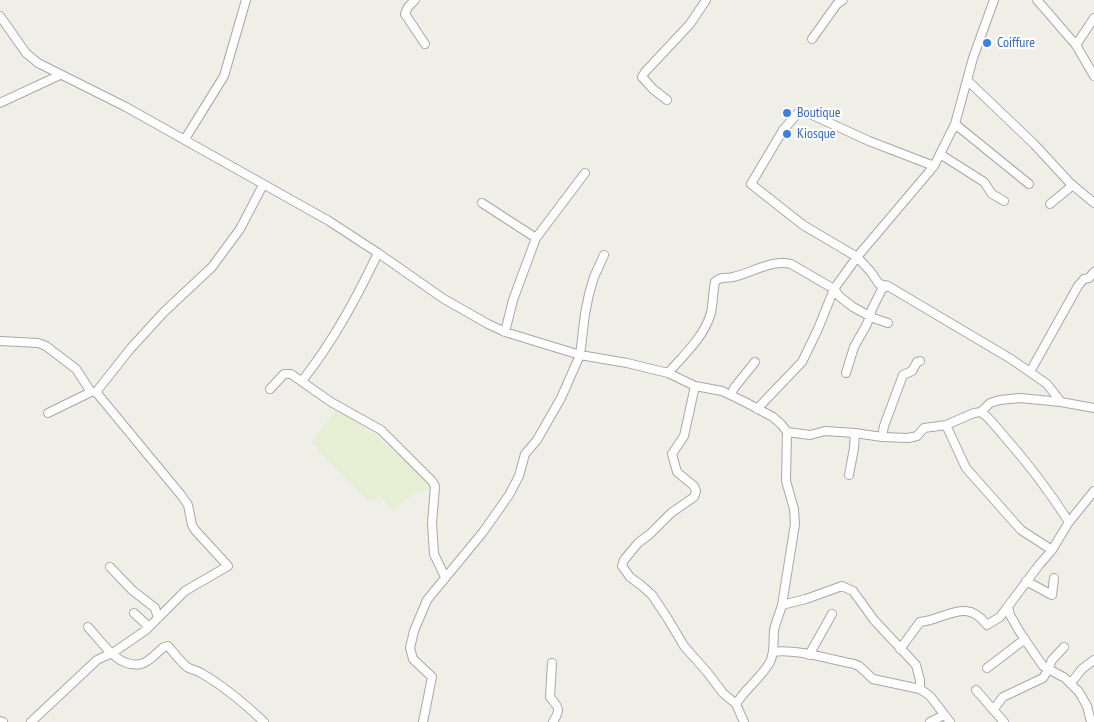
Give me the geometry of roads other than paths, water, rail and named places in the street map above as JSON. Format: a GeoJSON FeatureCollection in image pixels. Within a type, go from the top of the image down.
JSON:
{"type":"FeatureCollection","features":[{"type":"Feature","properties":{"kind":"street"},"geometry":{"type":"LineString","coordinates":[[185,139],[224,76],[246,0]]}},
{"type":"Feature","properties":{"kind":"street"},"geometry":{"type":"LineString","coordinates":[[415,0],[408,7],[405,14],[425,44]]}},
{"type":"Feature","properties":{"kind":"street"},"geometry":{"type":"LineString","coordinates":[[667,100],[642,77],[690,24],[706,0]]}},
{"type":"Feature","properties":{"kind":"street"},"geometry":{"type":"LineString","coordinates":[[812,39],[837,4],[843,0]]}},
{"type":"Feature","properties":{"kind":"street"},"geometry":{"type":"LineString","coordinates":[[757,409],[802,362],[834,289],[857,258],[934,166],[955,124],[967,80],[994,0]]}},
{"type":"Feature","properties":{"kind":"street"},"geometry":{"type":"LineString","coordinates":[[1037,0],[1076,45],[1094,76]]}},
{"type":"Feature","properties":{"kind":"street"},"geometry":{"type":"LineString","coordinates":[[0,16],[26,53],[38,63],[185,139],[328,221],[459,308],[505,332],[580,355],[668,374],[695,386],[722,391],[757,409],[782,425],[788,432],[810,435],[825,431],[908,438],[917,436],[924,428],[946,425],[981,412],[990,403],[1020,398],[1061,402],[1094,408]]}},
{"type":"Feature","properties":{"kind":"street"},"geometry":{"type":"LineString","coordinates":[[1076,45],[1094,18]]}},
{"type":"Feature","properties":{"kind":"street"},"geometry":{"type":"LineString","coordinates":[[0,103],[60,75]]}},
{"type":"Feature","properties":{"kind":"street"},"geometry":{"type":"LineString","coordinates":[[967,80],[1034,144],[1072,185],[1094,203]]}},
{"type":"Feature","properties":{"kind":"street"},"geometry":{"type":"LineString","coordinates":[[934,166],[869,141],[808,113],[798,112],[783,130],[751,184],[803,225],[857,258],[879,284],[888,286],[1011,359],[1047,384],[1061,402]]}},
{"type":"Feature","properties":{"kind":"street"},"geometry":{"type":"LineString","coordinates":[[955,124],[1029,184]]}},
{"type":"Feature","properties":{"kind":"street"},"geometry":{"type":"LineString","coordinates":[[940,154],[984,182],[992,194],[1004,201]]}},
{"type":"Feature","properties":{"kind":"street"},"geometry":{"type":"LineString","coordinates":[[505,332],[512,300],[536,238],[585,173]]}},
{"type":"Feature","properties":{"kind":"street"},"geometry":{"type":"LineString","coordinates":[[48,413],[93,392],[164,312],[212,266],[240,230],[263,185]]}},
{"type":"Feature","properties":{"kind":"street"},"geometry":{"type":"LineString","coordinates":[[1050,204],[1072,185]]}},
{"type":"Feature","properties":{"kind":"street"},"geometry":{"type":"LineString","coordinates":[[482,203],[536,238]]}},
{"type":"Feature","properties":{"kind":"street"},"geometry":{"type":"LineString","coordinates":[[302,381],[321,357],[337,332],[354,303],[378,253]]}},
{"type":"Feature","properties":{"kind":"street"},"geometry":{"type":"LineString","coordinates":[[423,722],[432,678],[413,659],[410,642],[427,600],[483,532],[512,490],[519,476],[525,454],[554,411],[580,355],[588,294],[604,255]]}},
{"type":"Feature","properties":{"kind":"street"},"geometry":{"type":"LineString","coordinates":[[668,374],[694,344],[704,327],[711,312],[714,282],[717,279],[732,278],[766,266],[784,262],[791,264],[834,289],[840,297],[853,307],[870,317],[888,324]]}},
{"type":"Feature","properties":{"kind":"street"},"geometry":{"type":"LineString","coordinates":[[1030,372],[1078,286],[1084,279],[1092,277]]}},
{"type":"Feature","properties":{"kind":"street"},"geometry":{"type":"LineString","coordinates":[[846,373],[854,347],[870,317],[872,309],[882,289],[888,286]]}},
{"type":"Feature","properties":{"kind":"street"},"geometry":{"type":"LineString","coordinates":[[0,340],[38,343],[46,346],[76,369],[93,392],[181,495],[188,505],[192,525],[195,530],[228,566],[185,591],[149,627],[112,653],[97,660],[31,722]]}},
{"type":"Feature","properties":{"kind":"street"},"geometry":{"type":"LineString","coordinates":[[731,395],[734,388],[756,362]]}},
{"type":"Feature","properties":{"kind":"street"},"geometry":{"type":"LineString","coordinates":[[882,437],[884,426],[903,375],[912,371],[917,362],[920,362]]}},
{"type":"Feature","properties":{"kind":"street"},"geometry":{"type":"LineString","coordinates":[[270,388],[287,373],[302,381],[331,402],[381,430],[432,480],[435,486],[432,522],[434,554],[445,577]]}},
{"type":"Feature","properties":{"kind":"street"},"geometry":{"type":"LineString","coordinates":[[695,386],[684,436],[672,454],[678,472],[694,486],[696,491],[694,497],[671,513],[638,543],[624,560],[622,566],[630,577],[652,595],[684,646],[723,694],[736,704],[744,722]]}},
{"type":"Feature","properties":{"kind":"street"},"geometry":{"type":"LineString","coordinates":[[981,412],[1026,462],[1051,494],[1069,522]]}},
{"type":"Feature","properties":{"kind":"street"},"geometry":{"type":"LineString","coordinates":[[946,425],[966,468],[1021,530],[1052,550]]}},
{"type":"Feature","properties":{"kind":"street"},"geometry":{"type":"LineString","coordinates":[[736,704],[764,672],[773,652],[774,630],[782,605],[795,524],[794,509],[786,481],[788,432]]}},
{"type":"Feature","properties":{"kind":"street"},"geometry":{"type":"LineString","coordinates":[[849,475],[855,433]]}},
{"type":"Feature","properties":{"kind":"street"},"geometry":{"type":"LineString","coordinates":[[900,649],[920,622],[963,610],[971,611],[988,625],[1000,617],[1026,581],[1052,550],[1069,522],[1094,491]]}},
{"type":"Feature","properties":{"kind":"street"},"geometry":{"type":"LineString","coordinates":[[110,567],[132,590],[155,608],[158,618]]}},
{"type":"Feature","properties":{"kind":"street"},"geometry":{"type":"LineString","coordinates":[[1026,581],[1052,595],[1054,578]]}},
{"type":"Feature","properties":{"kind":"street"},"geometry":{"type":"LineString","coordinates":[[782,605],[806,599],[842,586],[853,591],[874,620],[916,665],[920,689]]}},
{"type":"Feature","properties":{"kind":"street"},"geometry":{"type":"LineString","coordinates":[[1008,606],[1010,615],[1043,666],[1071,683],[1083,699],[1091,722]]}},
{"type":"Feature","properties":{"kind":"street"},"geometry":{"type":"LineString","coordinates":[[134,613],[149,627]]}},
{"type":"Feature","properties":{"kind":"street"},"geometry":{"type":"LineString","coordinates":[[809,655],[832,614]]}},
{"type":"Feature","properties":{"kind":"street"},"geometry":{"type":"LineString","coordinates":[[88,627],[112,653],[123,663],[129,665],[142,664],[168,646],[184,665],[199,672],[221,687],[264,722]]}},
{"type":"Feature","properties":{"kind":"street"},"geometry":{"type":"LineString","coordinates":[[988,668],[1025,639]]}},
{"type":"Feature","properties":{"kind":"street"},"geometry":{"type":"LineString","coordinates":[[993,710],[1003,697],[1043,678],[1052,660],[1064,647]]}},
{"type":"Feature","properties":{"kind":"street"},"geometry":{"type":"LineString","coordinates":[[773,652],[795,652],[854,664],[859,666],[873,679],[920,689],[930,696],[950,722]]}},
{"type":"Feature","properties":{"kind":"street"},"geometry":{"type":"LineString","coordinates":[[1071,683],[1082,669],[1094,660]]}},
{"type":"Feature","properties":{"kind":"street"},"geometry":{"type":"LineString","coordinates":[[552,663],[550,697],[559,709],[559,713],[553,722]]}},
{"type":"Feature","properties":{"kind":"street"},"geometry":{"type":"LineString","coordinates":[[976,690],[1004,722]]}},
{"type":"Feature","properties":{"kind":"street"},"geometry":{"type":"LineString","coordinates":[[930,722],[944,715]]}},
{"type":"Feature","properties":{"kind":"place","name":"Coiffure"},"geometry":{"type":"Point","coordinates":[987,43]}},
{"type":"Feature","properties":{"kind":"place","name":"Boutique"},"geometry":{"type":"Point","coordinates":[787,113]}},
{"type":"Feature","properties":{"kind":"place","name":"Kiosque"},"geometry":{"type":"Point","coordinates":[787,134]}}]}
